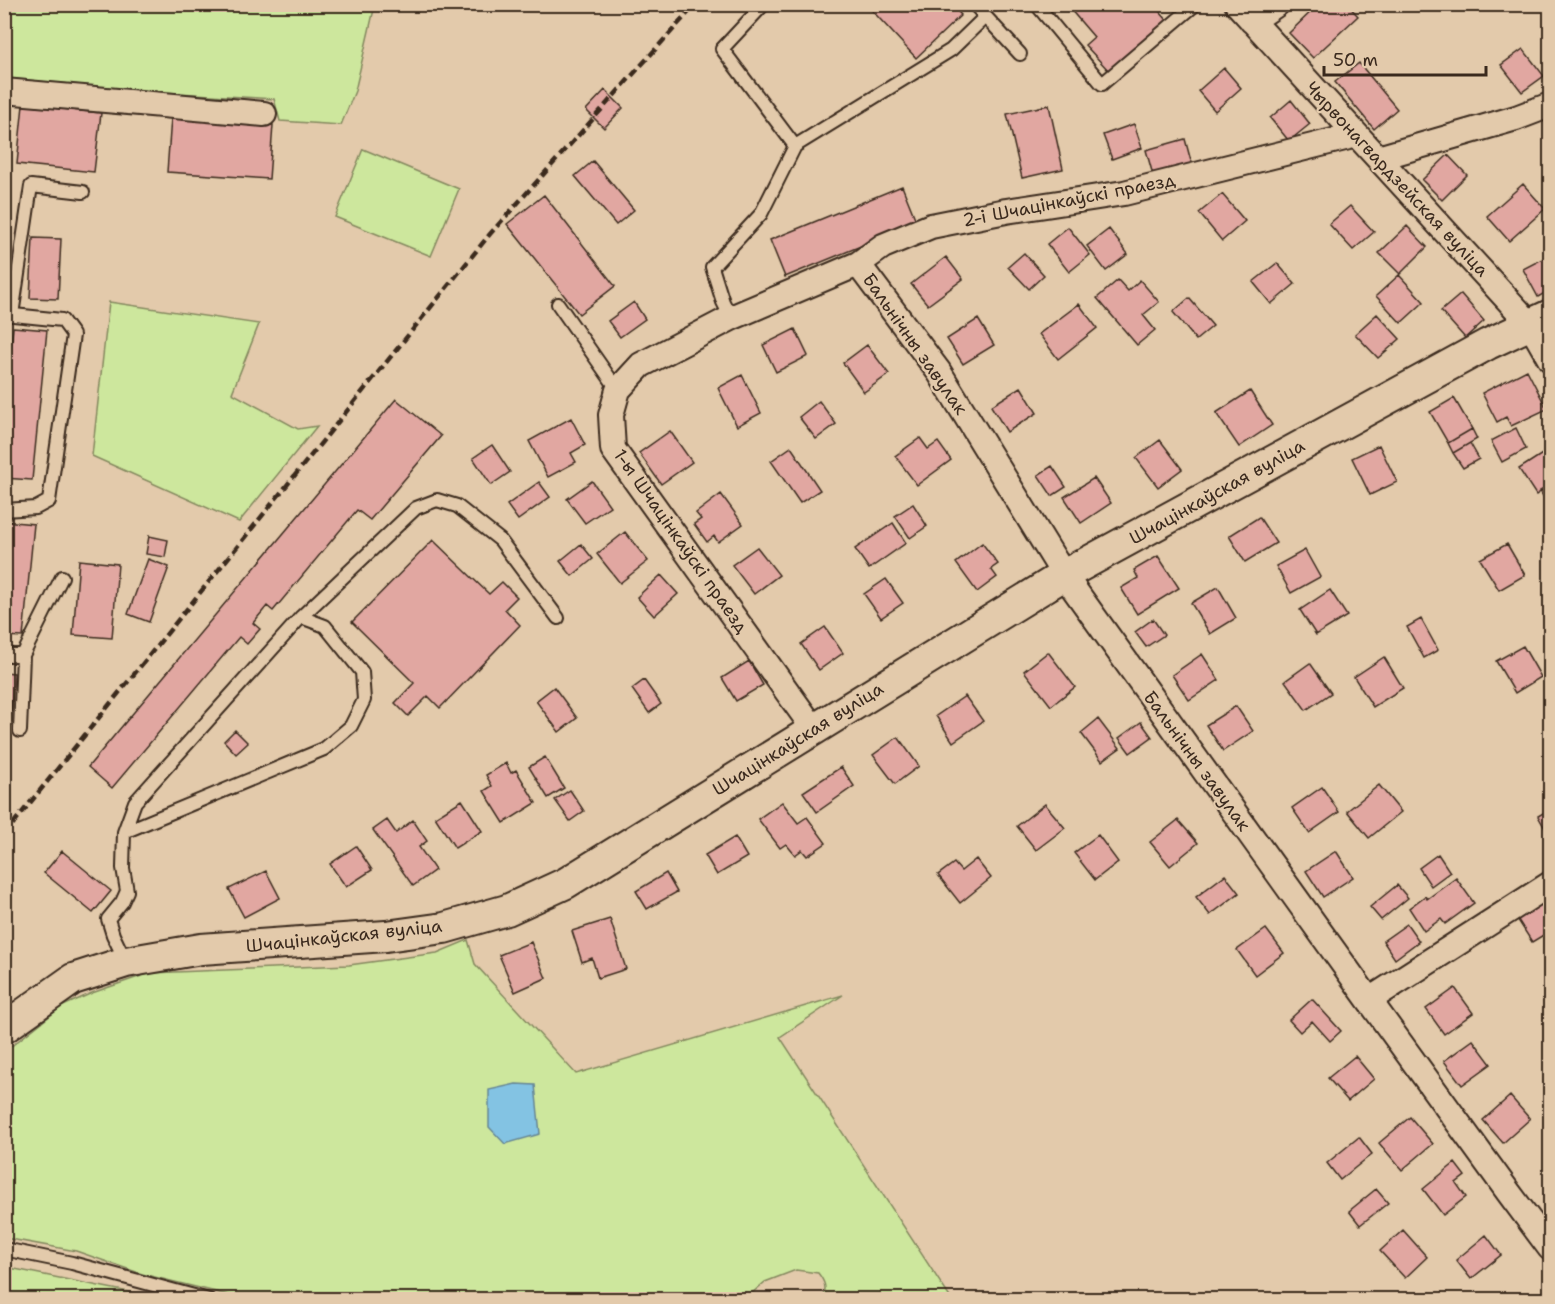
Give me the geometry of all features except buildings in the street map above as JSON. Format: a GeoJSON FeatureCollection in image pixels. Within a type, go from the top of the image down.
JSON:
{"type":"FeatureCollection","features":[{"type":"Feature","properties":{"kind":"street"},"geometry":{"type":"LineString","coordinates":[[1244,13],[1277,4]]}},
{"type":"Feature","properties":{"kind":"street","name":"Чырвонагвардзейская вуліца"},"geometry":{"type":"LineString","coordinates":[[1244,13],[1378,158],[1540,320],[1551,359]]}},
{"type":"Feature","properties":{"kind":"street"},"geometry":{"type":"LineString","coordinates":[[4,91],[264,114]]}},
{"type":"Feature","properties":{"kind":"street"},"geometry":{"type":"LineString","coordinates":[[1378,158],[1516,118],[1551,105]]}},
{"type":"Feature","properties":{"kind":"street","name":"2-і Шчацінкаўскі праезд"},"geometry":{"type":"LineString","coordinates":[[858,264],[883,246],[931,226],[1006,211],[1124,193],[1357,135]]}},
{"type":"Feature","properties":{"kind":"street","name":"1-ы Шчацінкаўскі праезд"},"geometry":{"type":"LineString","coordinates":[[814,729],[613,449],[611,415],[618,390],[641,365],[731,318],[858,264]]}},
{"type":"Feature","properties":{"kind":"street","name":"Бальнічны завулак"},"geometry":{"type":"LineString","coordinates":[[858,264],[939,372],[1064,575],[1502,1184],[1551,1248]]}},
{"type":"Feature","properties":{"kind":"street","name":"Шчацінкаўская вуліца"},"geometry":{"type":"LineString","coordinates":[[4,1029],[73,979],[126,962],[201,949],[386,936],[444,928],[507,910],[566,883],[1064,575],[1477,350],[1540,320]]}},
{"type":"Feature","properties":{"kind":"street"},"geometry":{"type":"LineString","coordinates":[[1369,1000],[1551,884]]}},
{"type":"Feature","properties":{"kind":"lane"},"geometry":{"type":"LineString","coordinates":[[764,4],[722,49],[795,146]]}},
{"type":"Feature","properties":{"kind":"lane"},"geometry":{"type":"LineString","coordinates":[[974,4],[1020,54]]}},
{"type":"Feature","properties":{"kind":"lane"},"geometry":{"type":"LineString","coordinates":[[1036,4],[1102,84],[1196,4]]}},
{"type":"Feature","properties":{"kind":"lane"},"geometry":{"type":"LineString","coordinates":[[731,318],[723,302],[712,267],[761,214],[795,146],[951,50],[986,17]]}},
{"type":"Feature","properties":{"kind":"lane"},"geometry":{"type":"LineString","coordinates":[[4,510],[36,508],[49,501],[73,335],[62,320],[8,315],[31,186],[83,192]]}},
{"type":"Feature","properties":{"kind":"lane"},"geometry":{"type":"LineString","coordinates":[[558,304],[618,390]]}},
{"type":"Feature","properties":{"kind":"lane"},"geometry":{"type":"LineString","coordinates":[[126,962],[108,920],[128,891],[123,868],[124,832],[135,802],[301,616],[416,508],[437,500],[457,506],[500,540],[558,618]]}},
{"type":"Feature","properties":{"kind":"lane"},"geometry":{"type":"LineString","coordinates":[[20,731],[23,655],[62,577]]}},
{"type":"Feature","properties":{"kind":"lane"},"geometry":{"type":"LineString","coordinates":[[124,832],[324,749],[351,726],[364,700],[362,672],[325,626],[301,616]]}},
{"type":"Feature","properties":{"kind":"lane"},"geometry":{"type":"LineString","coordinates":[[4,655],[23,655]]}},
{"type":"Feature","properties":{"kind":"lane"},"geometry":{"type":"LineString","coordinates":[[4,1249],[72,1263],[209,1299]]}},
{"type":"Feature","properties":{"kind":"green space"},"geometry":{"type":"Polygon","coordinates":[[[4,5],[375,5],[355,91],[341,125],[280,121],[274,99],[146,91],[5,78],[4,5]]]}},
{"type":"Feature","properties":{"kind":"green space"},"geometry":{"type":"Polygon","coordinates":[[[363,149],[459,189],[431,256],[335,217],[363,149]]]}},
{"type":"Feature","properties":{"kind":"green space"},"geometry":{"type":"Polygon","coordinates":[[[109,302],[259,324],[232,393],[298,429],[317,426],[239,522],[92,456],[109,302]]]}},
{"type":"Feature","properties":{"kind":"green space"},"geometry":{"type":"Polygon","coordinates":[[[468,940],[475,964],[576,1074],[843,995],[780,1037],[951,1299],[823,1299],[825,1285],[818,1273],[796,1270],[765,1282],[745,1299],[245,1299],[142,1274],[76,1251],[5,1238],[4,1052],[61,1007],[92,993],[150,973],[349,965],[437,953],[468,940]]]}},
{"type":"Feature","properties":{"kind":"green space"},"geometry":{"type":"Polygon","coordinates":[[[5,1267],[163,1299],[5,1299],[5,1267]]]}},
{"type":"Feature","properties":{"kind":"water"},"geometry":{"type":"Polygon","coordinates":[[[516,1084],[535,1085],[540,1134],[505,1144],[489,1127],[489,1090],[516,1084]]]}},
{"type":"Feature","properties":{"kind":"railway"},"geometry":{"type":"LineString","coordinates":[[4,835],[490,234],[696,4]]}}]}
